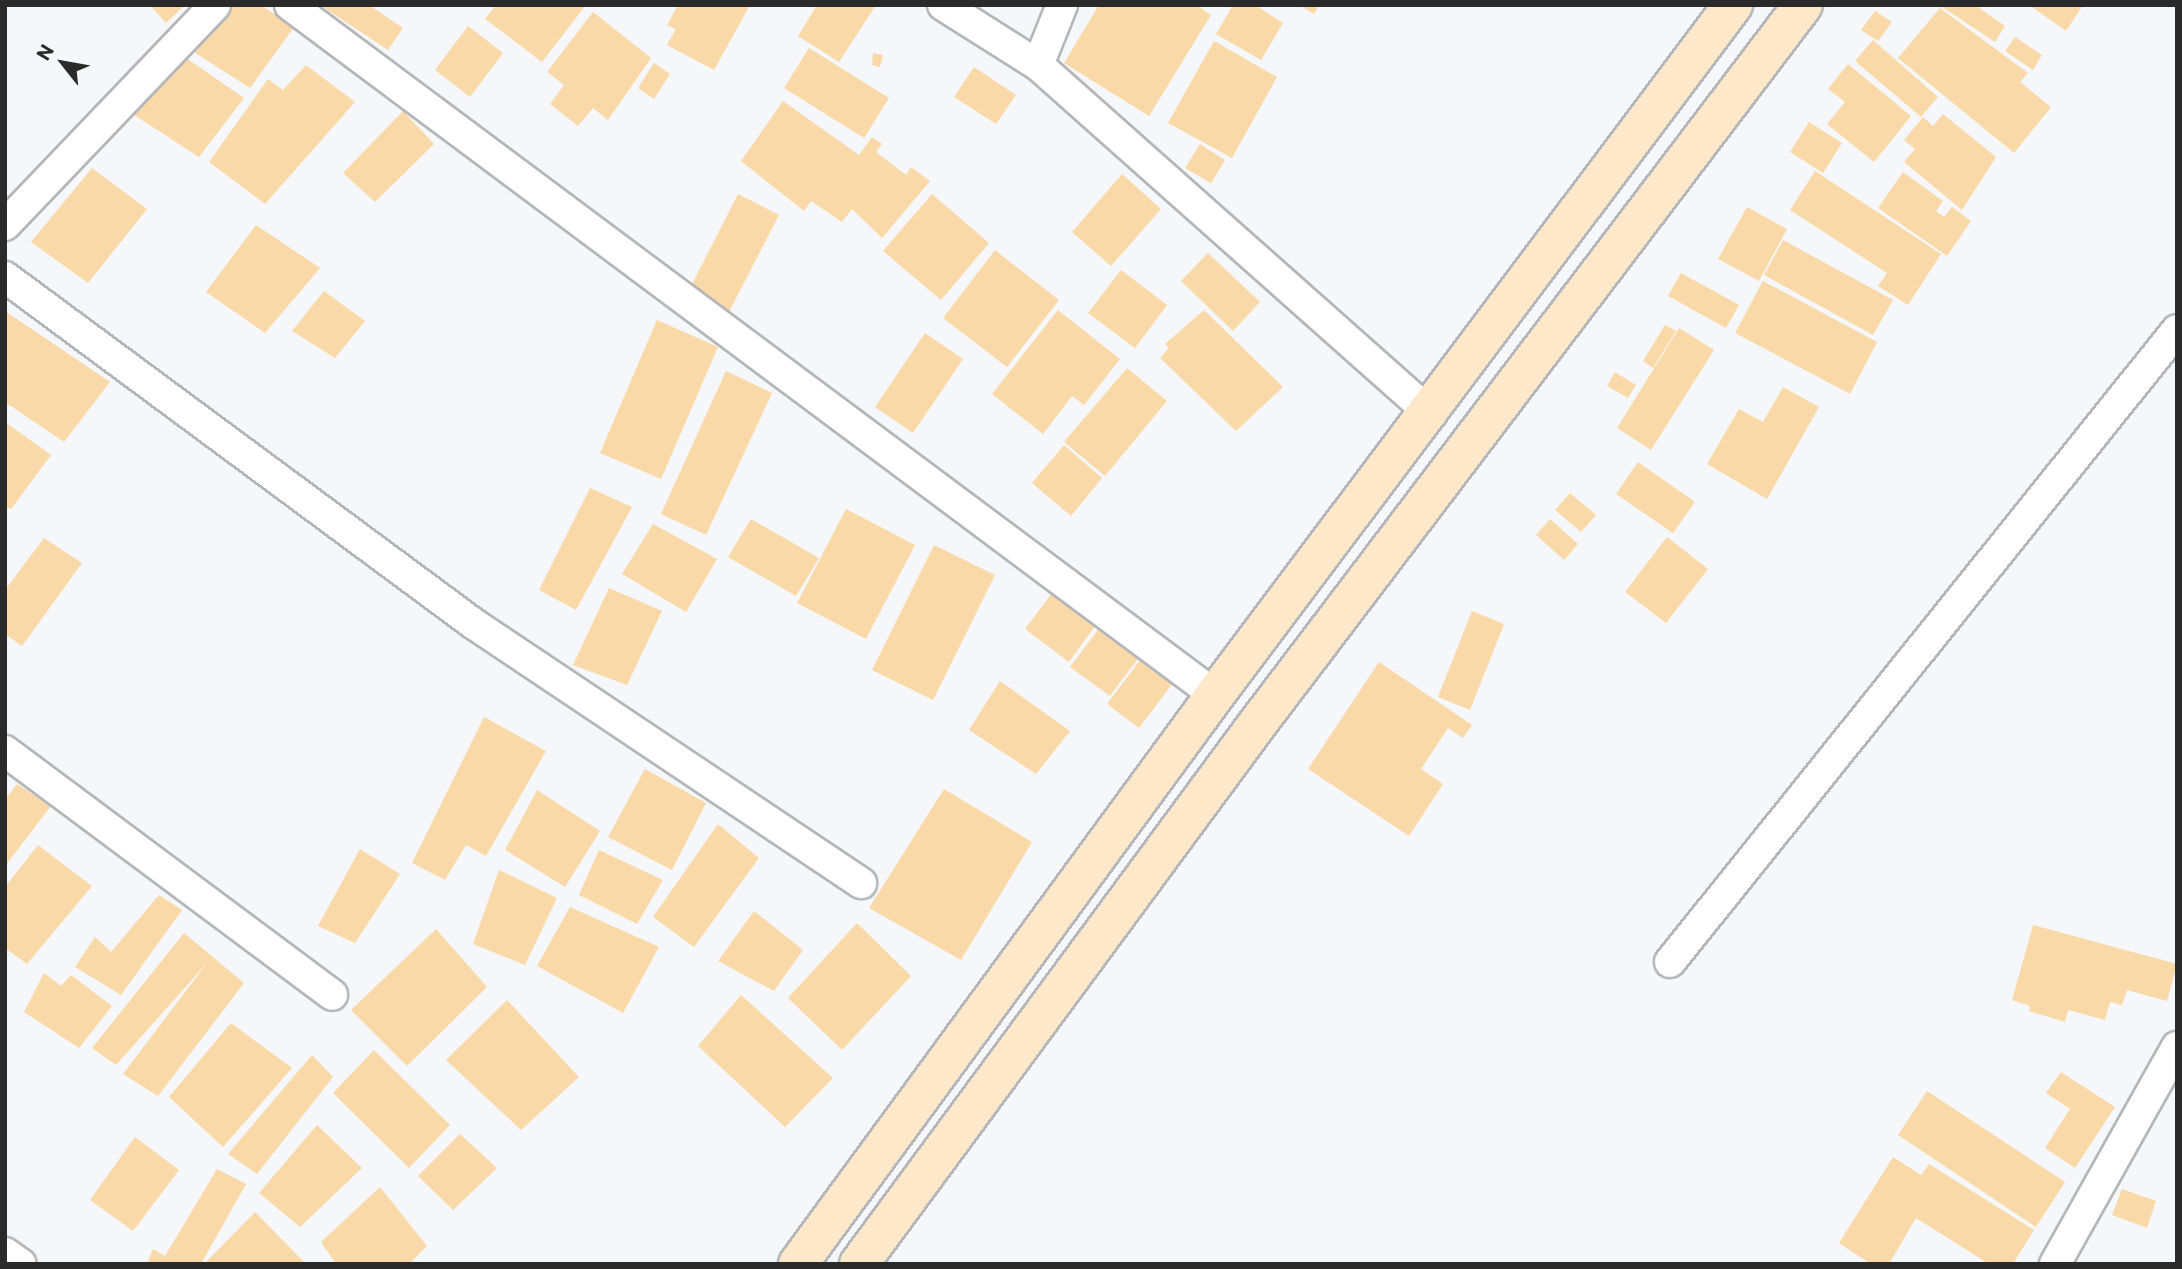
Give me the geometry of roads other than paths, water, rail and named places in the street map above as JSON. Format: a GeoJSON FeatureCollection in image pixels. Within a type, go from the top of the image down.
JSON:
{"type":"FeatureCollection","features":[{"type":"Feature","properties":{"kind":"main road"},"geometry":{"type":"LineString","coordinates":[[798,1264],[1214,695],[1431,414],[1733,5]]}},
{"type":"Feature","properties":{"kind":"main road"},"geometry":{"type":"LineString","coordinates":[[859,1264],[1255,727],[1803,5]]}},
{"type":"Feature","properties":{"kind":"street"},"geometry":{"type":"LineString","coordinates":[[5,225],[215,5]]}},
{"type":"Feature","properties":{"kind":"street"},"geometry":{"type":"LineString","coordinates":[[290,5],[1214,695]]}},
{"type":"Feature","properties":{"kind":"street"},"geometry":{"type":"LineString","coordinates":[[943,5],[1038,65],[1431,414]]}},
{"type":"Feature","properties":{"kind":"street"},"geometry":{"type":"LineString","coordinates":[[1038,65],[1062,5]]}},
{"type":"Feature","properties":{"kind":"street"},"geometry":{"type":"LineString","coordinates":[[5,277],[474,624],[861,883]]}},
{"type":"Feature","properties":{"kind":"street"},"geometry":{"type":"LineString","coordinates":[[1671,962],[2177,330]]}},
{"type":"Feature","properties":{"kind":"street"},"geometry":{"type":"LineString","coordinates":[[5,751],[332,995]]}},
{"type":"Feature","properties":{"kind":"street"},"geometry":{"type":"LineString","coordinates":[[2055,1264],[2131,1124],[2177,1047]]}},
{"type":"Feature","properties":{"kind":"street"},"geometry":{"type":"LineString","coordinates":[[2131,1124],[2177,1086]]}},
{"type":"Feature","properties":{"kind":"street"},"geometry":{"type":"LineString","coordinates":[[5,1253],[21,1264]]}}]}
